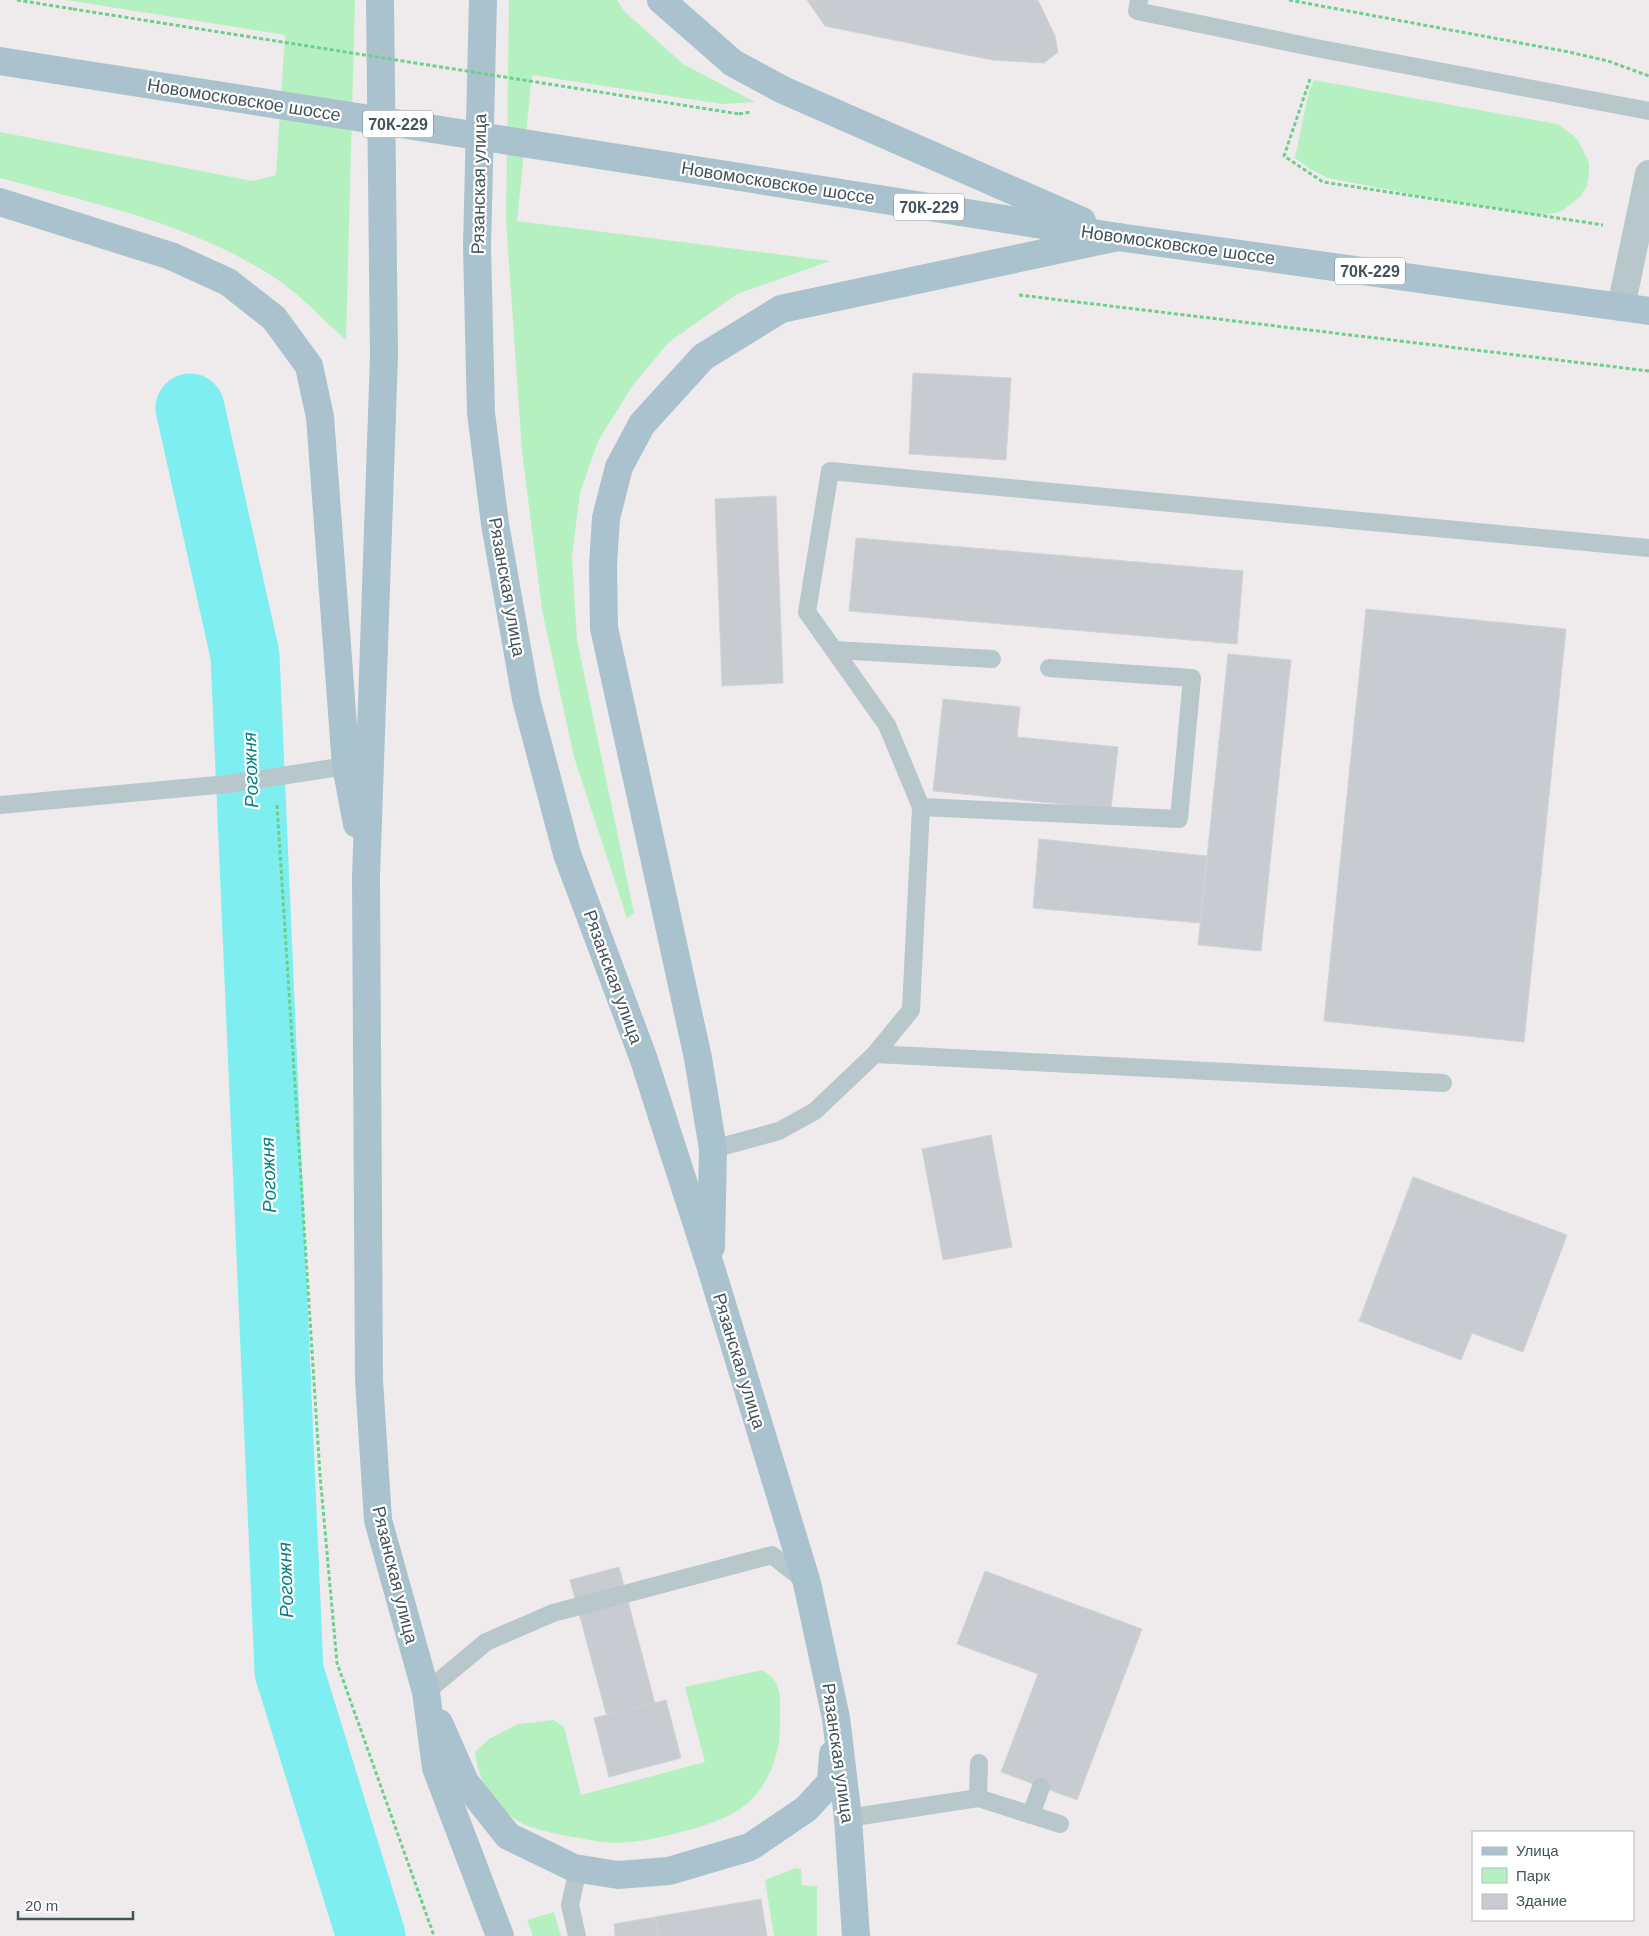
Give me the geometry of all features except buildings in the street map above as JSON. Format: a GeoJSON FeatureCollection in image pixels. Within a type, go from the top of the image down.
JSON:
{"type":"FeatureCollection","features":[{"type":"Feature","properties":{"kind":"main road","name":"Рязанская улица"},"geometry":{"type":"LineString","coordinates":[[380,0],[384,356],[366,877],[369,1380],[378,1520],[426,1692],[436,1768],[500,1936]]}},
{"type":"Feature","properties":{"kind":"main road","name":"Рязанская улица"},"geometry":{"type":"LineString","coordinates":[[482,0],[477,247],[481,413],[495,524],[526,699],[567,854],[643,1057],[711,1268],[807,1583],[836,1718],[848,1818],[856,1936]]}},
{"type":"Feature","properties":{"kind":"main road"},"geometry":{"type":"LineString","coordinates":[[661,0],[733,63],[783,90],[1118,237]]}},
{"type":"Feature","properties":{"kind":"main road","name":"Новомосковское шоссе"},"geometry":{"type":"LineString","coordinates":[[0,61],[1118,237],[1649,311]]}},
{"type":"Feature","properties":{"kind":"main road"},"geometry":{"type":"LineString","coordinates":[[0,202],[171,256],[228,282],[274,318],[309,366],[320,417],[346,766],[366,877]]}},
{"type":"Feature","properties":{"kind":"main road"},"geometry":{"type":"LineString","coordinates":[[711,1268],[713,1149],[698,1058],[604,628],[603,566],[606,518],[619,468],[642,424],[703,357],[781,309],[1118,237]]}},
{"type":"Feature","properties":{"kind":"main road"},"geometry":{"type":"LineString","coordinates":[[426,1692],[465,1782],[508,1836],[578,1868],[618,1875],[669,1871],[750,1847],[806,1809],[831,1782],[836,1718]]}},
{"type":"Feature","properties":{"kind":"street"},"geometry":{"type":"LineString","coordinates":[[1622,307],[1649,174]]}},
{"type":"Feature","properties":{"kind":"lane"},"geometry":{"type":"LineString","coordinates":[[1139,0],[1137,11],[1316,48],[1649,111]]}},
{"type":"Feature","properties":{"kind":"lane"},"geometry":{"type":"LineString","coordinates":[[713,1149],[780,1131],[815,1111],[875,1054],[911,1010],[921,807],[888,725],[807,612],[830,471],[1649,548]]}},
{"type":"Feature","properties":{"kind":"lane"},"geometry":{"type":"LineString","coordinates":[[835,650],[992,658]]}},
{"type":"Feature","properties":{"kind":"lane"},"geometry":{"type":"LineString","coordinates":[[921,807],[1179,819],[1192,678],[1049,668]]}},
{"type":"Feature","properties":{"kind":"lane"},"geometry":{"type":"LineString","coordinates":[[0,805],[275,779],[346,766]]}},
{"type":"Feature","properties":{"kind":"lane"},"geometry":{"type":"LineString","coordinates":[[875,1054],[1443,1083]]}},
{"type":"Feature","properties":{"kind":"lane"},"geometry":{"type":"LineString","coordinates":[[426,1692],[486,1642],[553,1613],[772,1555],[807,1583]]}},
{"type":"Feature","properties":{"kind":"lane"},"geometry":{"type":"LineString","coordinates":[[978,1798],[979,1764]]}},
{"type":"Feature","properties":{"kind":"lane"},"geometry":{"type":"LineString","coordinates":[[1031,1815],[1041,1787]]}},
{"type":"Feature","properties":{"kind":"lane"},"geometry":{"type":"LineString","coordinates":[[848,1818],[978,1798],[1060,1824]]}},
{"type":"Feature","properties":{"kind":"lane"},"geometry":{"type":"LineString","coordinates":[[577,1936],[570,1905],[578,1868]]}},
{"type":"Feature","properties":{"kind":"path"},"geometry":{"type":"LineString","coordinates":[[17,0],[739,114]]}},
{"type":"Feature","properties":{"kind":"path"},"geometry":{"type":"LineString","coordinates":[[1289,0],[1576,54],[1608,61],[1649,76]]}},
{"type":"Feature","properties":{"kind":"path"},"geometry":{"type":"LineString","coordinates":[[1310,79],[1284,156],[1323,182],[1638,230]]}},
{"type":"Feature","properties":{"kind":"path"},"geometry":{"type":"LineString","coordinates":[[1014,294],[1649,371]]}},
{"type":"Feature","properties":{"kind":"path"},"geometry":{"type":"LineString","coordinates":[[275,779],[320,1465],[337,1663],[434,1936]]}},
{"type":"Feature","properties":{"kind":"green space"},"geometry":{"type":"Polygon","coordinates":[[[66,0],[355,0],[346,340],[287,286],[246,261],[213,244],[144,218],[0,178],[0,132],[253,181],[276,175],[285,35],[66,0]]]}},
{"type":"Feature","properties":{"kind":"green space"},"geometry":{"type":"Polygon","coordinates":[[[509,0],[617,0],[624,11],[683,64],[755,102],[722,104],[532,75],[517,221],[830,261],[737,294],[669,342],[633,385],[598,441],[580,493],[572,556],[577,640],[634,913],[627,918],[574,757],[542,610],[522,451],[506,221],[509,0]]]}},
{"type":"Feature","properties":{"kind":"green space"},"geometry":{"type":"Polygon","coordinates":[[[1314,80],[1557,124],[1579,142],[1589,163],[1587,186],[1581,196],[1562,211],[1537,215],[1431,198],[1328,178],[1310,169],[1295,158],[1309,91],[1314,80]]]}},
{"type":"Feature","properties":{"kind":"green space"},"geometry":{"type":"Polygon","coordinates":[[[762,1670],[774,1680],[780,1697],[779,1741],[774,1762],[765,1781],[746,1805],[732,1814],[700,1827],[655,1838],[617,1843],[572,1837],[528,1826],[517,1821],[499,1806],[491,1796],[480,1775],[475,1752],[489,1739],[518,1724],[554,1720],[564,1727],[581,1795],[705,1762],[685,1687],[762,1670]]]}},
{"type":"Feature","properties":{"kind":"green space"},"geometry":{"type":"Polygon","coordinates":[[[796,1868],[801,1869],[802,1885],[817,1886],[817,1936],[774,1936],[765,1880],[796,1868]]]}},
{"type":"Feature","properties":{"kind":"green space"},"geometry":{"type":"Polygon","coordinates":[[[554,1912],[561,1936],[533,1936],[527,1920],[554,1912]]]}},
{"type":"Feature","properties":{"kind":"waterway","name":"Рогожня"},"geometry":{"type":"LineString","coordinates":[[190,408],[245,655],[289,1671],[371,1936]]}}]}
